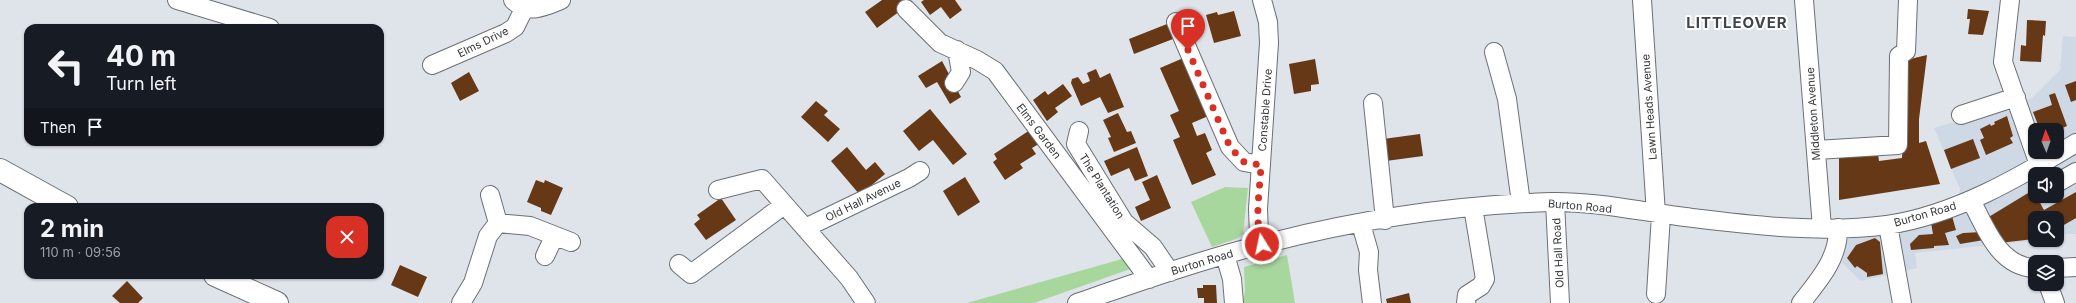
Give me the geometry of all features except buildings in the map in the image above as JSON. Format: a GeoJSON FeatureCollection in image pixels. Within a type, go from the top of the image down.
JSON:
{"type":"FeatureCollection","features":[{"type":"Feature","properties":{"kind":"main road"},"geometry":{"type":"LineString","coordinates":[[0,170],[60,203]]}},
{"type":"Feature","properties":{"kind":"main road"},"geometry":{"type":"LineString","coordinates":[[224,279],[277,303]]}},
{"type":"Feature","properties":{"kind":"street"},"geometry":{"type":"LineString","coordinates":[[177,0],[257,24]]}},
{"type":"Feature","properties":{"kind":"street"},"geometry":{"type":"LineString","coordinates":[[519,4],[541,7],[561,0]]}},
{"type":"Feature","properties":{"kind":"street","name":"Constable Drive"},"geometry":{"type":"LineString","coordinates":[[1262,0],[1268,22],[1269,43],[1258,209],[1259,235],[1262,244]]}},
{"type":"Feature","properties":{"kind":"street","name":"Lawn Heads Avenue"},"geometry":{"type":"LineString","coordinates":[[1642,0],[1658,214],[1656,294]]}},
{"type":"Feature","properties":{"kind":"street","name":"Middleton Avenue"},"geometry":{"type":"LineString","coordinates":[[1801,303],[1817,282],[1835,253],[1838,239],[1830,228],[1816,150],[1804,0]]}},
{"type":"Feature","properties":{"kind":"street"},"geometry":{"type":"LineString","coordinates":[[1816,150],[1898,145],[1899,56],[1906,51],[1908,0]]}},
{"type":"Feature","properties":{"kind":"street"},"geometry":{"type":"LineString","coordinates":[[2010,0],[2003,62],[2039,165]]}},
{"type":"Feature","properties":{"kind":"street","name":"Elms Drive"},"geometry":{"type":"LineString","coordinates":[[432,65],[506,33],[515,27],[519,4]]}},
{"type":"Feature","properties":{"kind":"street","name":"Elms Garden"},"geometry":{"type":"LineString","coordinates":[[906,9],[936,40],[958,50],[995,71],[1149,279]]}},
{"type":"Feature","properties":{"kind":"street"},"geometry":{"type":"LineString","coordinates":[[1176,22],[1230,147],[1244,162],[1261,165]]}},
{"type":"Feature","properties":{"kind":"street"},"geometry":{"type":"LineString","coordinates":[[954,83],[960,72],[958,50]]}},
{"type":"Feature","properties":{"kind":"street"},"geometry":{"type":"LineString","coordinates":[[1494,52],[1507,99],[1521,204]]}},
{"type":"Feature","properties":{"kind":"street"},"geometry":{"type":"LineString","coordinates":[[1962,115],[2016,97]]}},
{"type":"Feature","properties":{"kind":"street"},"geometry":{"type":"LineString","coordinates":[[1374,103],[1385,220]]}},
{"type":"Feature","properties":{"kind":"street","name":"The Plantation"},"geometry":{"type":"LineString","coordinates":[[1079,131],[1076,144],[1112,204],[1124,222],[1154,247],[1170,272]]}},
{"type":"Feature","properties":{"kind":"street","name":"Burton Road"},"geometry":{"type":"LineString","coordinates":[[1076,303],[1262,244],[1361,224],[1473,207],[1555,202],[1739,224],[1830,228],[1888,225],[1936,212],[1971,200],[2039,165],[2076,143]]}},
{"type":"Feature","properties":{"kind":"street","name":"Old Hall Avenue"},"geometry":{"type":"LineString","coordinates":[[805,228],[920,171]]}},
{"type":"Feature","properties":{"kind":"street"},"geometry":{"type":"LineString","coordinates":[[2064,179],[2076,172]]}},
{"type":"Feature","properties":{"kind":"street"},"geometry":{"type":"LineString","coordinates":[[718,190],[762,179],[849,278],[866,303]]}},
{"type":"Feature","properties":{"kind":"street"},"geometry":{"type":"LineString","coordinates":[[490,195],[498,224]]}},
{"type":"Feature","properties":{"kind":"street"},"geometry":{"type":"LineString","coordinates":[[1971,200],[1993,243],[2017,265],[2028,268]]}},
{"type":"Feature","properties":{"kind":"street","name":"Old Hall Road"},"geometry":{"type":"LineString","coordinates":[[1555,202],[1560,303]]}},
{"type":"Feature","properties":{"kind":"street"},"geometry":{"type":"LineString","coordinates":[[679,264],[691,274],[784,205]]}},
{"type":"Feature","properties":{"kind":"street"},"geometry":{"type":"LineString","coordinates":[[1466,303],[1467,295],[1481,286],[1485,279],[1473,207]]}},
{"type":"Feature","properties":{"kind":"street"},"geometry":{"type":"LineString","coordinates":[[498,224],[530,226],[554,237],[571,242]]}},
{"type":"Feature","properties":{"kind":"street"},"geometry":{"type":"LineString","coordinates":[[461,303],[473,283],[488,236],[498,224]]}},
{"type":"Feature","properties":{"kind":"street"},"geometry":{"type":"LineString","coordinates":[[1361,224],[1369,252],[1368,270],[1372,303]]}},
{"type":"Feature","properties":{"kind":"street"},"geometry":{"type":"LineString","coordinates":[[1888,225],[1902,303]]}},
{"type":"Feature","properties":{"kind":"street"},"geometry":{"type":"LineString","coordinates":[[545,256],[554,237]]}},
{"type":"Feature","properties":{"kind":"street"},"geometry":{"type":"LineString","coordinates":[[1226,255],[1232,278],[1234,303]]}},
{"type":"Feature","properties":{"kind":"street"},"geometry":{"type":"LineString","coordinates":[[2064,268],[2076,267]]}},
{"type":"Feature","properties":{"kind":"street"},"geometry":{"type":"LineString","coordinates":[[2051,291],[2055,303]]}},
{"type":"Feature","properties":{"kind":"shaded area"},"geometry":{"type":"Polygon","coordinates":[[[2063,36],[2076,37],[2076,234],[2064,235],[2064,211],[2028,211],[2028,241],[1915,253],[1917,268],[1861,281],[1842,263],[1844,240],[1955,214],[1960,189],[1934,128],[2032,98],[2060,70],[2063,36]]]}},
{"type":"Feature","properties":{"kind":"green space"},"geometry":{"type":"Polygon","coordinates":[[[1225,187],[1248,188],[1243,234],[1236,239],[1212,247],[1191,202],[1225,187]]]}},
{"type":"Feature","properties":{"kind":"green space"},"geometry":{"type":"Polygon","coordinates":[[[1287,255],[1295,303],[1243,303],[1245,291],[1244,267],[1287,255]]]}},
{"type":"Feature","properties":{"kind":"green space"},"geometry":{"type":"Polygon","coordinates":[[[1122,259],[1133,268],[1034,303],[967,303],[1122,259]]]}},
{"type":"Feature","properties":{"kind":"district","name":"LITTLEOVER"},"geometry":{"type":"Point","coordinates":[1737,22]}},
{"type":"Feature","properties":{"kind":"route"},"geometry":{"type":"LineString","coordinates":[[1188,50],[1230,147],[1244,162],[1261,165],[1258,209],[1259,235],[1262,244]]}}]}
